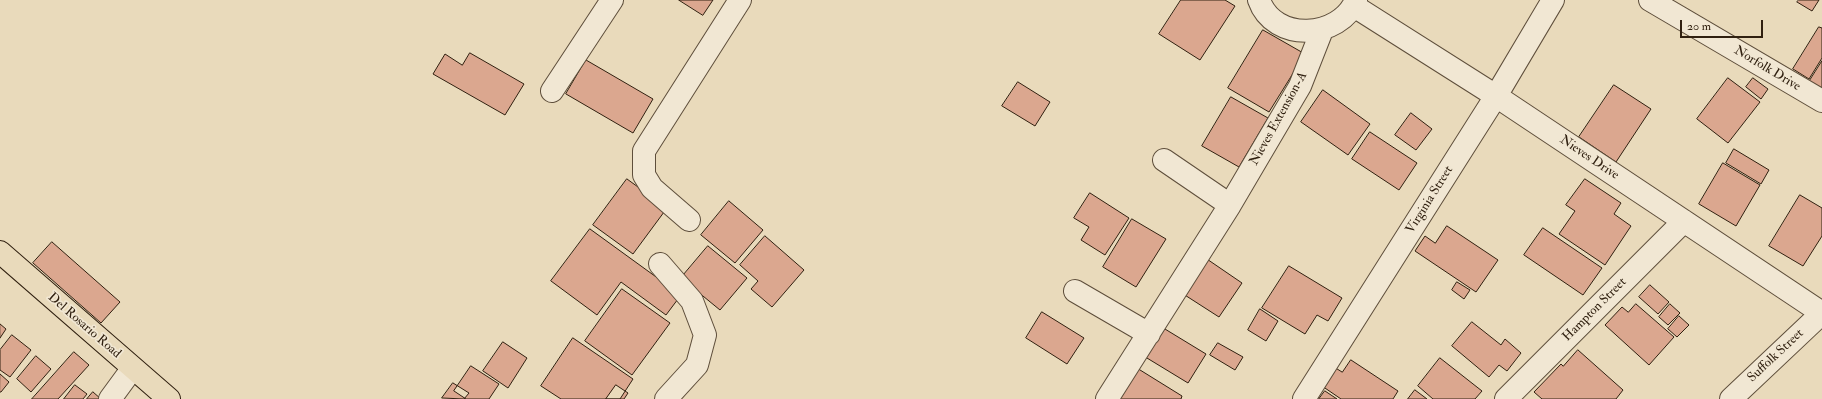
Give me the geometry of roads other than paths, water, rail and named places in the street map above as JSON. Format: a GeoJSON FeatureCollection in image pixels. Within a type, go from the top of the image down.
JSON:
{"type":"FeatureCollection","features":[{"type":"Feature","properties":{"kind":"main road","name":"Del Rosario Road"},"geometry":{"type":"LineString","coordinates":[[0,252],[132,369],[169,399]]}},
{"type":"Feature","properties":{"kind":"street"},"geometry":{"type":"LineString","coordinates":[[689,220],[652,188],[644,175],[644,151],[740,0]]}},
{"type":"Feature","properties":{"kind":"street","name":"Nieves Drive"},"geometry":{"type":"LineString","coordinates":[[1260,0],[1272,18],[1287,28],[1304,32],[1322,30],[1334,25],[1345,17],[1355,3],[1822,313]]}},
{"type":"Feature","properties":{"kind":"street","name":"Virginia Street"},"geometry":{"type":"LineString","coordinates":[[1304,399],[1496,96],[1553,0]]}},
{"type":"Feature","properties":{"kind":"street","name":"Norfolk Drive"},"geometry":{"type":"LineString","coordinates":[[1650,0],[1822,101]]}},
{"type":"Feature","properties":{"kind":"street"},"geometry":{"type":"LineString","coordinates":[[552,91],[604,3]]}},
{"type":"Feature","properties":{"kind":"street","name":"Nieves Extension-A"},"geometry":{"type":"LineString","coordinates":[[1107,399],[1230,205],[1300,86],[1322,30]]}},
{"type":"Feature","properties":{"kind":"street"},"geometry":{"type":"LineString","coordinates":[[1164,160],[1230,205]]}},
{"type":"Feature","properties":{"kind":"street","name":"Hampton Street"},"geometry":{"type":"LineString","coordinates":[[1506,399],[1684,221]]}},
{"type":"Feature","properties":{"kind":"street"},"geometry":{"type":"LineString","coordinates":[[660,264],[692,301],[705,335],[697,365],[666,399]]}},
{"type":"Feature","properties":{"kind":"street"},"geometry":{"type":"LineString","coordinates":[[1075,291],[1149,334]]}},
{"type":"Feature","properties":{"kind":"street","name":"Suffolk Street"},"geometry":{"type":"LineString","coordinates":[[1731,399],[1822,313]]}},
{"type":"Feature","properties":{"kind":"street"},"geometry":{"type":"LineString","coordinates":[[110,399],[132,369]]}}]}
